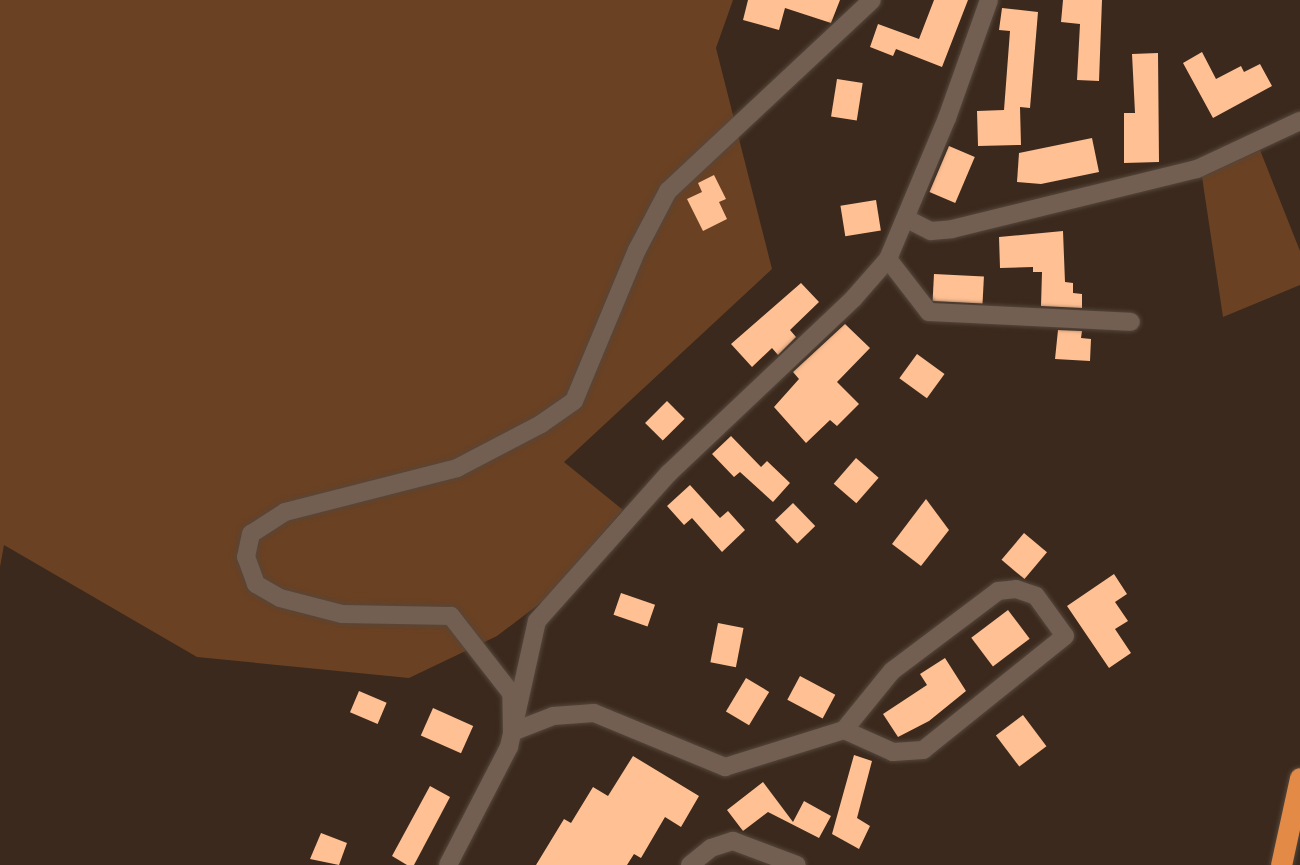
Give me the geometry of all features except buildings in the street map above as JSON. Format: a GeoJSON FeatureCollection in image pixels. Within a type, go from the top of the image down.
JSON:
{"type":"FeatureCollection","features":[{"type":"Feature","properties":{"kind":"highway"},"geometry":{"type":"LineString","coordinates":[[1281,865],[1300,778]]}},
{"type":"Feature","properties":{"kind":"street"},"geometry":{"type":"LineString","coordinates":[[512,732],[511,693],[452,616],[342,614],[280,597],[256,584],[246,557],[251,534],[285,512],[457,468],[541,424],[574,401],[637,250],[668,191],[872,0]]}},
{"type":"Feature","properties":{"kind":"street"},"geometry":{"type":"LineString","coordinates":[[451,864],[512,732],[537,621],[669,473],[853,299],[888,259],[907,219],[989,0]]}},
{"type":"Feature","properties":{"kind":"street"},"geometry":{"type":"LineString","coordinates":[[907,219],[931,231],[952,229],[1197,169],[1300,121]]}},
{"type":"Feature","properties":{"kind":"street"},"geometry":{"type":"LineString","coordinates":[[888,259],[929,312],[1130,322]]}},
{"type":"Feature","properties":{"kind":"street"},"geometry":{"type":"LineString","coordinates":[[512,732],[553,716],[594,713],[725,767],[844,730],[892,671],[998,591],[1016,589],[1036,596],[1065,636],[923,750],[893,752],[844,730]]}},
{"type":"Feature","properties":{"kind":"street"},"geometry":{"type":"LineString","coordinates":[[690,865],[711,848],[733,841],[797,865]]}},
{"type":"Feature","properties":{"kind":"shaded area"},"geometry":{"type":"Polygon","coordinates":[[[0,0],[733,0],[716,48],[772,269],[564,462],[623,510],[543,601],[497,636],[409,678],[197,657],[4,545],[0,567],[0,0]]]}},
{"type":"Feature","properties":{"kind":"shaded area"},"geometry":{"type":"Polygon","coordinates":[[[1260,150],[1300,251],[1300,285],[1223,317],[1202,177],[1260,150]]]}}]}
